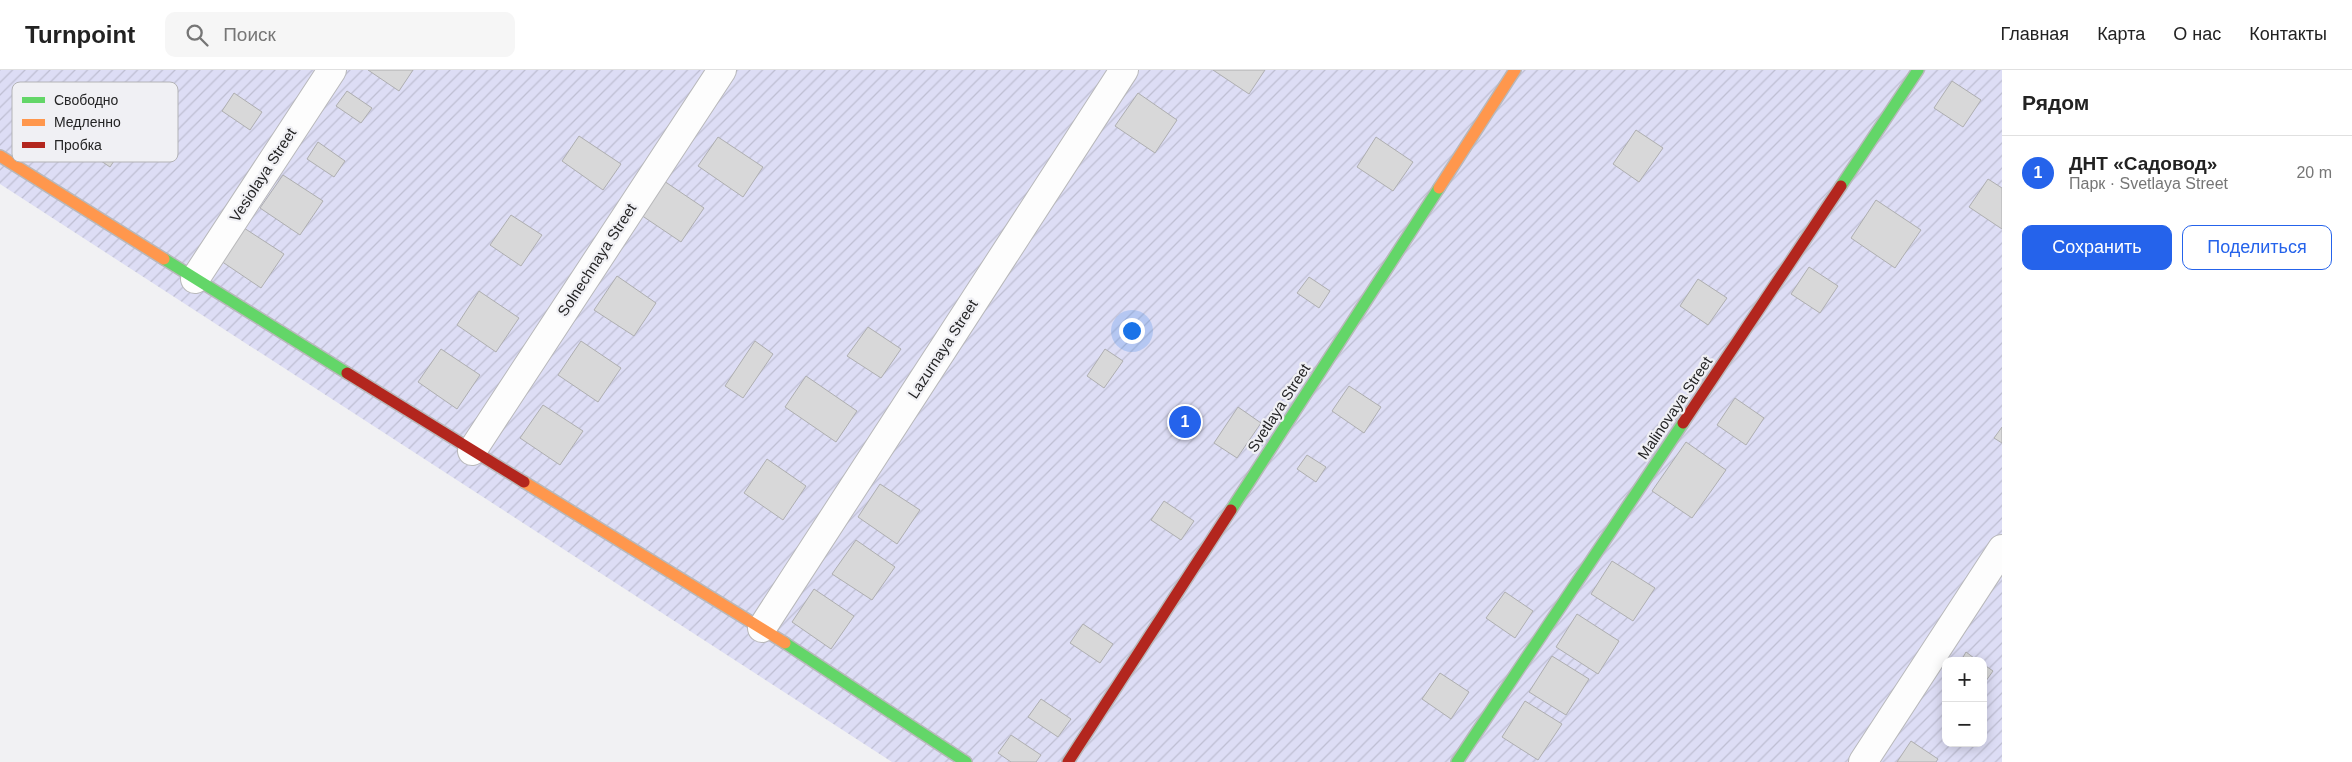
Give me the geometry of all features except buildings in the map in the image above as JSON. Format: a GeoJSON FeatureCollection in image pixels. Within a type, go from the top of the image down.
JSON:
{"type":"FeatureCollection","features":[{"type":"Feature","properties":{"kind":"street","name":"Vesiolaya Street"},"geometry":{"type":"LineString","coordinates":[[195,279],[332,70]]}},
{"type":"Feature","properties":{"kind":"street","name":"Solnechnaya Street"},"geometry":{"type":"LineString","coordinates":[[472,451],[722,70]]}},
{"type":"Feature","properties":{"kind":"street","name":"Lazurnaya Street"},"geometry":{"type":"LineString","coordinates":[[762,628],[1124,70]]}},
{"type":"Feature","properties":{"kind":"street","name":"Svetlaya Street"},"geometry":{"type":"LineString","coordinates":[[1068,762],[1515,70]]}},
{"type":"Feature","properties":{"kind":"street","name":"Malinovaya Street"},"geometry":{"type":"LineString","coordinates":[[1457,762],[1918,70]]}},
{"type":"Feature","properties":{"kind":"street"},"geometry":{"type":"LineString","coordinates":[[0,156],[472,451],[762,628],[966,762]]}},
{"type":"Feature","properties":{"kind":"street"},"geometry":{"type":"LineString","coordinates":[[1863,762],[2002,549]]}},
{"type":"Feature","properties":{"kind":"shaded area"},"geometry":{"type":"Polygon","coordinates":[[[0,70],[2002,70],[2002,762],[892,762],[0,184],[0,70]]]}},
{"type":"Feature","properties":{"kind":"traffic: fast"},"geometry":{"type":"LineString","coordinates":[[1841,186],[1918,70]]}},
{"type":"Feature","properties":{"kind":"traffic: fast"},"geometry":{"type":"LineString","coordinates":[[1231,510],[1439,188]]}},
{"type":"Feature","properties":{"kind":"traffic: fast"},"geometry":{"type":"LineString","coordinates":[[164,259],[347,373]]}},
{"type":"Feature","properties":{"kind":"traffic: fast"},"geometry":{"type":"LineString","coordinates":[[1457,762],[1683,423]]}},
{"type":"Feature","properties":{"kind":"traffic: fast"},"geometry":{"type":"LineString","coordinates":[[785,643],[966,762]]}},
{"type":"Feature","properties":{"kind":"traffic: slow"},"geometry":{"type":"LineString","coordinates":[[1439,188],[1515,70]]}},
{"type":"Feature","properties":{"kind":"traffic: slow"},"geometry":{"type":"LineString","coordinates":[[0,156],[164,259]]}},
{"type":"Feature","properties":{"kind":"traffic: slow"},"geometry":{"type":"LineString","coordinates":[[524,482],[785,643]]}},
{"type":"Feature","properties":{"kind":"traffic: jam"},"geometry":{"type":"LineString","coordinates":[[1683,423],[1841,186]]}},
{"type":"Feature","properties":{"kind":"traffic: jam"},"geometry":{"type":"LineString","coordinates":[[347,373],[524,482]]}},
{"type":"Feature","properties":{"kind":"traffic: jam"},"geometry":{"type":"LineString","coordinates":[[1068,762],[1231,510]]}},
{"type":"Feature","properties":{"kind":"place","name":"ДНТ «Садовод»"},"geometry":{"type":"Point","coordinates":[1185,422]}}]}
